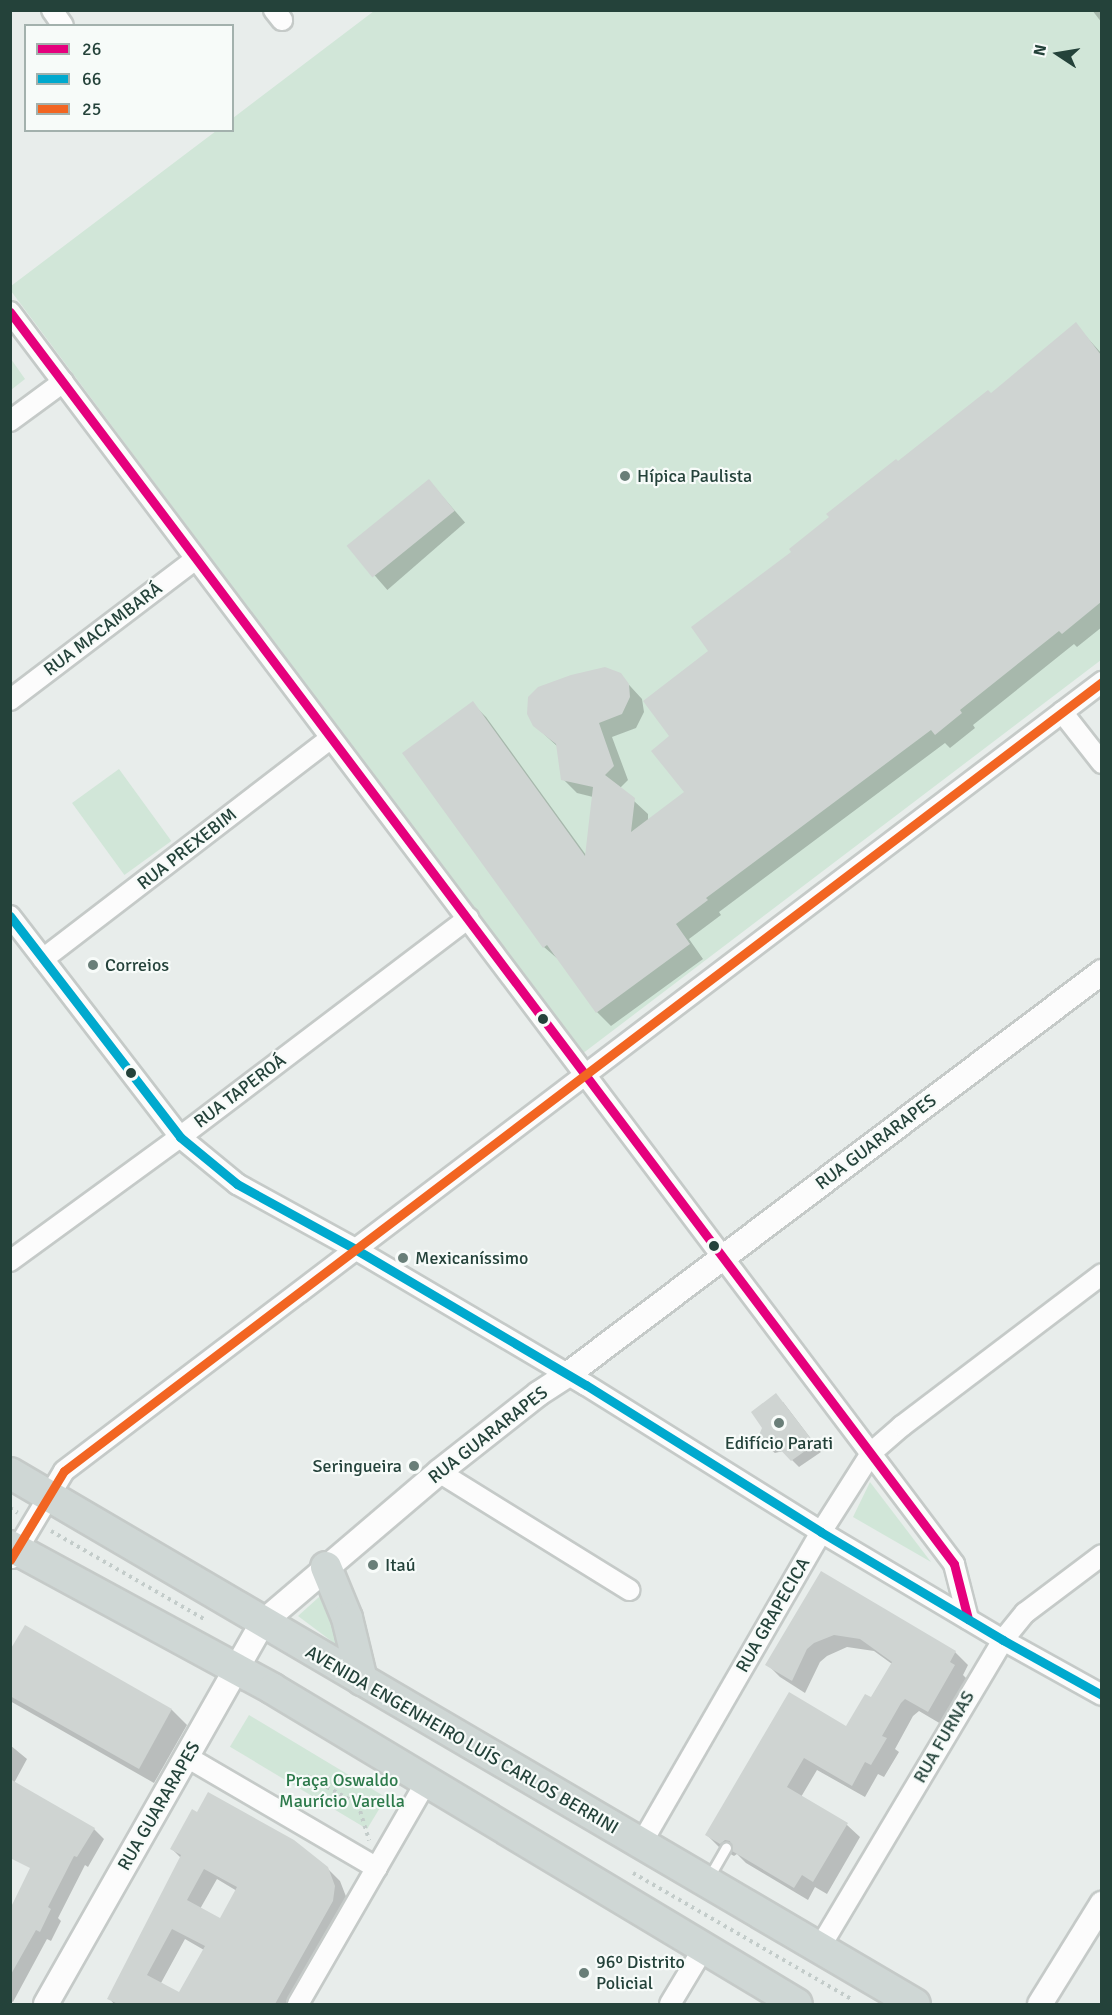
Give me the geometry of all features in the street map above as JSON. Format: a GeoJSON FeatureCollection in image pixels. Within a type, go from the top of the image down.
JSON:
{"type":"FeatureCollection","features":[{"type":"Feature","properties":{"kind":"main road","name":"AVENIDA ENGENHEIRO LUÍS CARLOS BERRINI"},"geometry":{"type":"LineString","coordinates":[[10,1473],[915,2004]]}},
{"type":"Feature","properties":{"kind":"main road"},"geometry":{"type":"LineString","coordinates":[[12,1552],[237,1668],[422,1790],[796,2004]]}},
{"type":"Feature","properties":{"kind":"main road"},"geometry":{"type":"LineString","coordinates":[[326,1567],[347,1618],[362,1680]]}},
{"type":"Feature","properties":{"kind":"street"},"geometry":{"type":"LineString","coordinates":[[52,10],[62,24]]}},
{"type":"Feature","properties":{"kind":"street"},"geometry":{"type":"LineString","coordinates":[[10,312],[872,1452],[954,1564],[969,1619]]}},
{"type":"Feature","properties":{"kind":"street"},"geometry":{"type":"LineString","coordinates":[[10,422],[63,382]]}},
{"type":"Feature","properties":{"kind":"street","name":"RUA MACAMBARÁ"},"geometry":{"type":"LineString","coordinates":[[10,700],[196,559]]}},
{"type":"Feature","properties":{"kind":"street"},"geometry":{"type":"LineString","coordinates":[[12,1552],[64,1471],[1101,682]]}},
{"type":"Feature","properties":{"kind":"street"},"geometry":{"type":"LineString","coordinates":[[1062,712],[1101,763]]}},
{"type":"Feature","properties":{"kind":"street","name":"RUA PREXEBIM"},"geometry":{"type":"LineString","coordinates":[[43,959],[331,738]]}},
{"type":"Feature","properties":{"kind":"street"},"geometry":{"type":"LineString","coordinates":[[10,916],[180,1137],[237,1184],[355,1249],[567,1375],[821,1532],[1101,1695]]}},
{"type":"Feature","properties":{"kind":"street","name":"RUA TAPEROÁ"},"geometry":{"type":"LineString","coordinates":[[10,1262],[180,1137],[468,918]]}},
{"type":"Feature","properties":{"kind":"street","name":"RUA GUARARAPES"},"geometry":{"type":"LineString","coordinates":[[46,2004],[263,1623],[438,1472],[538,1394],[567,1375],[725,1257],[1101,972]]}},
{"type":"Feature","properties":{"kind":"street","name":"RUA GRAPECICA"},"geometry":{"type":"LineString","coordinates":[[641,1844],[821,1532],[872,1452],[902,1426],[1101,1274]]}},
{"type":"Feature","properties":{"kind":"street"},"geometry":{"type":"LineString","coordinates":[[438,1472],[629,1590]]}},
{"type":"Feature","properties":{"kind":"street","name":"RUA FURNAS"},"geometry":{"type":"LineString","coordinates":[[820,1947],[1003,1640],[1025,1613],[1101,1555]]}},
{"type":"Feature","properties":{"kind":"street"},"geometry":{"type":"LineString","coordinates":[[187,1757],[377,1868]]}},
{"type":"Feature","properties":{"kind":"street"},"geometry":{"type":"LineString","coordinates":[[298,2004],[422,1790]]}},
{"type":"Feature","properties":{"kind":"street"},"geometry":{"type":"LineString","coordinates":[[1040,2004],[1101,1904]]}},
{"type":"Feature","properties":{"kind":"street"},"geometry":{"type":"LineString","coordinates":[[670,2004],[703,1949]]}},
{"type":"Feature","properties":{"kind":"lane"},"geometry":{"type":"LineString","coordinates":[[706,1882],[726,1847]]}},
{"type":"Feature","properties":{"kind":"path"},"geometry":{"type":"LineString","coordinates":[[308,1776],[358,1804],[422,1790]]}},
{"type":"Feature","properties":{"kind":"path"},"geometry":{"type":"LineString","coordinates":[[358,1804],[377,1868]]}},
{"type":"Feature","properties":{"kind":"green space","name":"Hípica Paulista"},"geometry":{"type":"Polygon","coordinates":[[[374,11],[1101,11],[1101,660],[582,1054],[11,291],[11,286],[215,132],[234,132],[234,117],[374,11]]]}},
{"type":"Feature","properties":{"kind":"green space"},"geometry":{"type":"Polygon","coordinates":[[[11,359],[25,379],[11,390],[11,359]]]}},
{"type":"Feature","properties":{"kind":"green space"},"geometry":{"type":"Polygon","coordinates":[[[119,769],[171,841],[124,875],[72,803],[119,769]]]}},
{"type":"Feature","properties":{"kind":"green space"},"geometry":{"type":"Polygon","coordinates":[[[870,1482],[931,1562],[853,1517],[870,1482]]]}},
{"type":"Feature","properties":{"kind":"green space"},"geometry":{"type":"Polygon","coordinates":[[[329,1588],[342,1649],[298,1616],[329,1588]]]}},
{"type":"Feature","properties":{"kind":"green space","name":"Praça Oswaldo Maurício Varella"},"geometry":{"type":"Polygon","coordinates":[[[249,1715],[386,1797],[367,1829],[230,1747],[249,1715]]]}},
{"type":"Feature","properties":{"kind":"building"},"geometry":{"type":"Polygon","coordinates":[[[1076,322],[1101,355],[1101,602],[1062,634],[1059,631],[960,710],[962,713],[935,735],[931,730],[706,898],[708,900],[676,924],[690,944],[596,1013],[547,945],[543,948],[402,753],[473,701],[585,856],[593,787],[561,780],[556,744],[533,726],[527,714],[528,697],[538,687],[571,675],[605,667],[621,673],[629,684],[630,697],[622,714],[599,723],[614,766],[605,775],[635,798],[631,832],[684,792],[651,751],[669,736],[643,701],[708,651],[691,627],[791,552],[789,549],[829,517],[826,514],[988,390],[991,393],[1076,322]]]}},
{"type":"Feature","properties":{"kind":"building"},"geometry":{"type":"Polygon","coordinates":[[[429,479],[455,511],[372,578],[347,546],[429,479]]]}},
{"type":"Feature","properties":{"kind":"building","name":"Edifício Parati"},"geometry":{"type":"Polygon","coordinates":[[[776,1393],[815,1444],[791,1461],[775,1444],[767,1447],[756,1442],[762,1428],[751,1412],[776,1393]]]}},
{"type":"Feature","properties":{"kind":"building"},"geometry":{"type":"Polygon","coordinates":[[[821,1571],[956,1651],[950,1662],[955,1665],[928,1712],[905,1699],[901,1703],[882,1736],[887,1738],[871,1765],[865,1762],[852,1786],[804,1758],[787,1787],[848,1823],[813,1882],[802,1875],[794,1888],[732,1851],[730,1841],[725,1840],[720,1844],[705,1835],[789,1692],[846,1726],[865,1694],[871,1697],[892,1662],[860,1639],[834,1635],[814,1643],[807,1649],[792,1681],[765,1665],[821,1571]]]}},
{"type":"Feature","properties":{"kind":"building"},"geometry":{"type":"Polygon","coordinates":[[[25,1625],[172,1709],[139,1769],[10,1696],[10,1650],[25,1625]]]}},
{"type":"Feature","properties":{"kind":"building"},"geometry":{"type":"Polygon","coordinates":[[[10,1779],[95,1828],[77,1857],[74,1856],[48,1907],[51,1909],[40,1932],[36,1930],[10,1976],[10,1909],[30,1868],[10,1858],[10,1779]]]}},
{"type":"Feature","properties":{"kind":"building"},"geometry":{"type":"Polygon","coordinates":[[[208,1792],[294,1840],[328,1867],[335,1886],[333,1901],[275,2004],[118,2004],[107,1999],[181,1855],[170,1849],[192,1809],[197,1812],[208,1792]],[[204,1869],[187,1900],[220,1918],[237,1887],[204,1869]],[[172,1929],[147,1975],[179,1992],[205,1946],[172,1929]]]}},
{"type":"Feature","properties":{"kind":"transit line","name":"26"},"geometry":{"type":"LineString","coordinates":[[10,312],[954,1564],[968,1619]]}},
{"type":"Feature","properties":{"kind":"transit line","name":"25"},"geometry":{"type":"LineString","coordinates":[[10,1560],[64,1471],[1102,682]]}},
{"type":"Feature","properties":{"kind":"transit line","name":"66"},"geometry":{"type":"LineString","coordinates":[[10,916],[180,1137],[237,1184],[355,1249],[586,1385],[821,1532],[1003,1640],[1102,1695]]}},
{"type":"Feature","properties":{"kind":"place","name":"Hípica Paulista"},"geometry":{"type":"Point","coordinates":[625,476]}},
{"type":"Feature","properties":{"kind":"place","name":"Correios"},"geometry":{"type":"Point","coordinates":[93,965]}},
{"type":"Feature","properties":{"kind":"place","name":"Mexicaníssimo"},"geometry":{"type":"Point","coordinates":[403,1258]}},
{"type":"Feature","properties":{"kind":"place","name":"Edifício Parati"},"geometry":{"type":"Point","coordinates":[779,1423]}},
{"type":"Feature","properties":{"kind":"place","name":"Seringueira"},"geometry":{"type":"Point","coordinates":[414,1466]}},
{"type":"Feature","properties":{"kind":"place","name":"Itaú"},"geometry":{"type":"Point","coordinates":[373,1565]}},
{"type":"Feature","properties":{"kind":"place","name":"96º Distrito Policial"},"geometry":{"type":"Point","coordinates":[584,1973]}}]}
